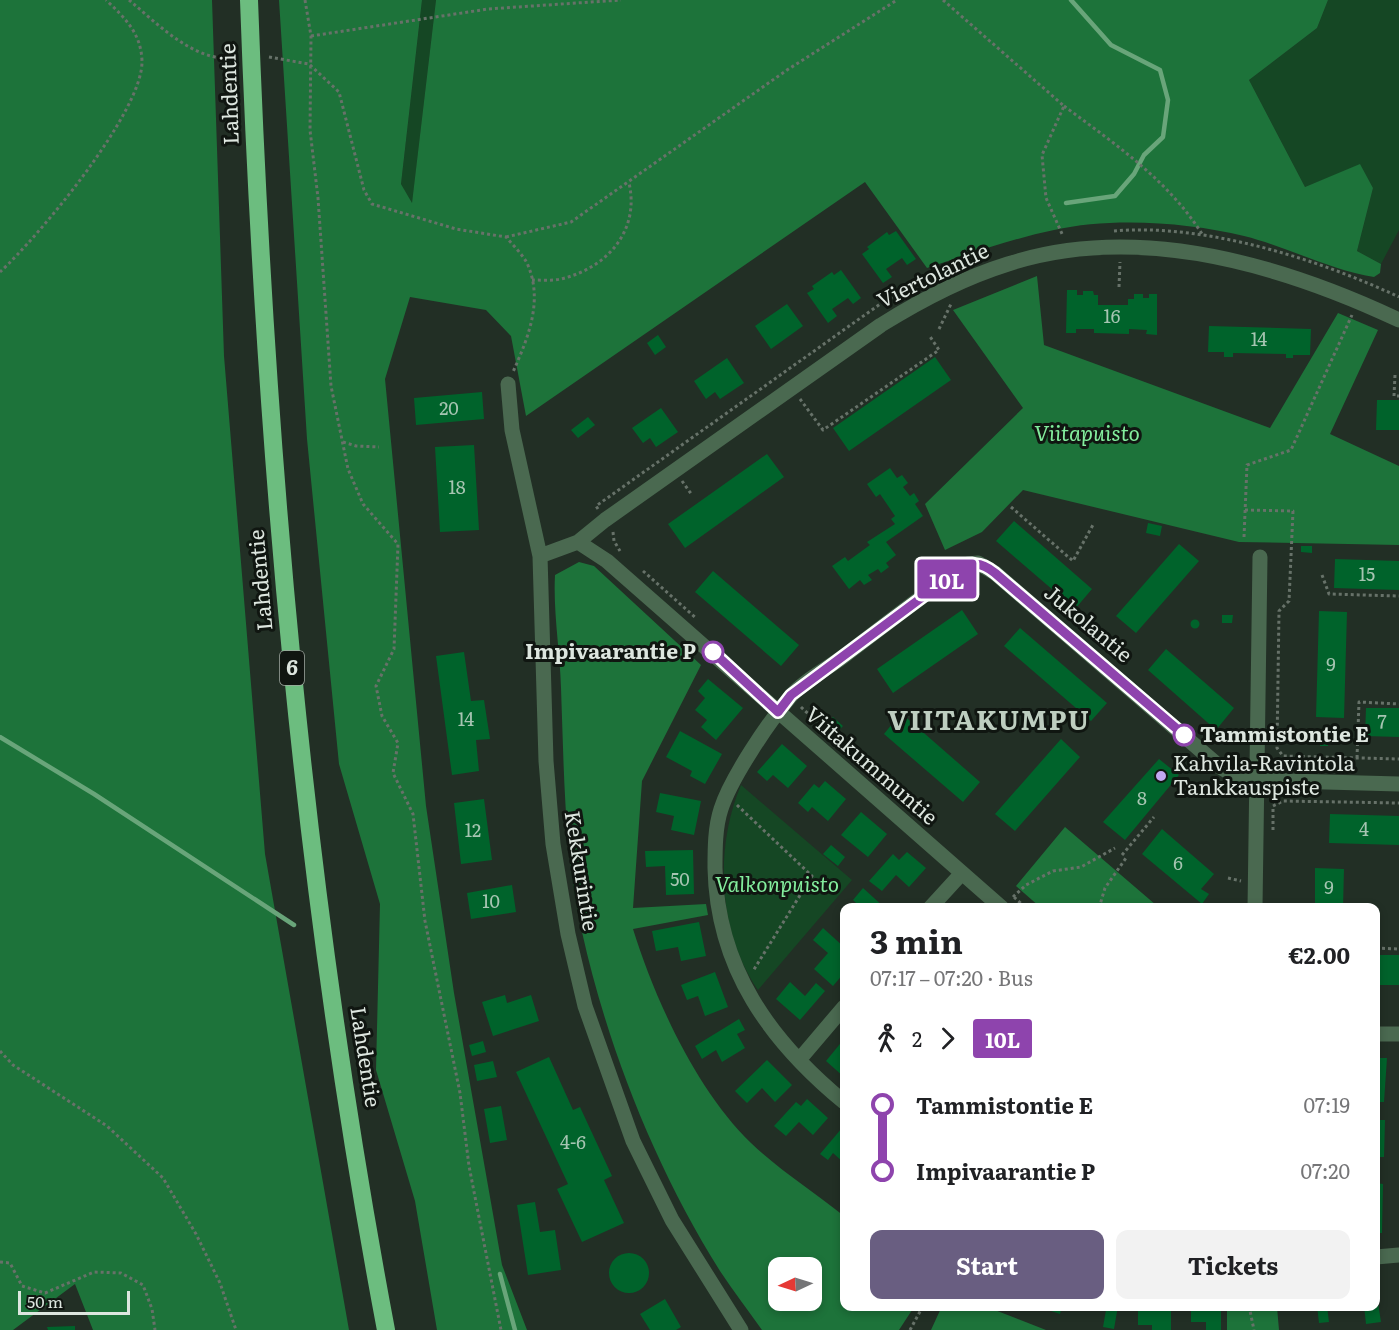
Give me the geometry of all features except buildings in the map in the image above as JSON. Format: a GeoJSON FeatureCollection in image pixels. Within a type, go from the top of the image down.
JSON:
{"type":"FeatureCollection","features":[{"type":"Feature","properties":{"kind":"highway","name":"Lahdentie"},"geometry":{"type":"LineString","coordinates":[[249,0],[262,295],[288,635],[327,960],[386,1330]]}},
{"type":"Feature","properties":{"kind":"street","name":"Viertolantie"},"geometry":{"type":"LineString","coordinates":[[578,542],[605,520],[881,325],[928,297],[1010,263],[1056,254],[1108,248],[1166,249],[1263,267],[1358,301],[1399,320]]}},
{"type":"Feature","properties":{"kind":"street","name":"Kekkurintie"},"geometry":{"type":"LineString","coordinates":[[508,384],[512,430],[540,556],[546,761],[553,844],[568,934],[585,1006],[633,1141],[672,1220],[741,1330]]}},
{"type":"Feature","properties":{"kind":"street"},"geometry":{"type":"LineString","coordinates":[[540,556],[578,542]]}},
{"type":"Feature","properties":{"kind":"street","name":"Viitakummuntie"},"geometry":{"type":"LineString","coordinates":[[578,542],[607,561],[962,873],[1008,902]]}},
{"type":"Feature","properties":{"kind":"street"},"geometry":{"type":"LineString","coordinates":[[1255,903],[1260,557]]}},
{"type":"Feature","properties":{"kind":"street","name":"Jukolantie"},"geometry":{"type":"LineString","coordinates":[[778,712],[791,695],[956,572],[968,564],[978,563],[995,573],[1220,766],[1237,777],[1255,780],[1399,784]]}},
{"type":"Feature","properties":{"kind":"street"},"geometry":{"type":"LineString","coordinates":[[778,712],[728,791],[720,812],[716,838],[716,885],[720,924],[733,965],[759,1011],[799,1060],[840,1098]]}},
{"type":"Feature","properties":{"kind":"street"},"geometry":{"type":"LineString","coordinates":[[935,903],[962,873]]}},
{"type":"Feature","properties":{"kind":"street"},"geometry":{"type":"LineString","coordinates":[[799,1060],[840,1012]]}},
{"type":"Feature","properties":{"kind":"street"},"geometry":{"type":"LineString","coordinates":[[1380,1034],[1399,1034]]}},
{"type":"Feature","properties":{"kind":"street"},"geometry":{"type":"LineString","coordinates":[[1380,1257],[1399,1255]]}},
{"type":"Feature","properties":{"kind":"path"},"geometry":{"type":"LineString","coordinates":[[0,272],[18,255],[104,148],[130,102],[142,62],[136,33],[127,19],[106,0]]}},
{"type":"Feature","properties":{"kind":"path"},"geometry":{"type":"LineString","coordinates":[[129,0],[198,54],[216,60],[234,59]]}},
{"type":"Feature","properties":{"kind":"path"},"geometry":{"type":"LineString","coordinates":[[305,0],[311,36],[310,130],[318,198],[331,386],[348,469],[363,504],[398,544],[394,649],[376,687],[382,716],[398,743],[393,773],[413,814],[425,921],[460,1093],[469,1166],[501,1330]]}},
{"type":"Feature","properties":{"kind":"path"},"geometry":{"type":"LineString","coordinates":[[311,36],[488,9],[621,0]]}},
{"type":"Feature","properties":{"kind":"path"},"geometry":{"type":"LineString","coordinates":[[269,57],[309,64],[339,93],[363,190],[372,204],[456,229],[506,237],[571,222],[787,70],[897,0]]}},
{"type":"Feature","properties":{"kind":"path"},"geometry":{"type":"LineString","coordinates":[[943,0],[1065,106],[1152,172],[1191,216],[1202,234]]}},
{"type":"Feature","properties":{"kind":"path"},"geometry":{"type":"LineString","coordinates":[[1062,236],[1046,198],[1042,155],[1065,106]]}},
{"type":"Feature","properties":{"kind":"path"},"geometry":{"type":"LineString","coordinates":[[532,280],[561,279],[600,262],[621,241],[634,202],[629,183]]}},
{"type":"Feature","properties":{"kind":"path"},"geometry":{"type":"LineString","coordinates":[[1109,232],[1202,234],[1253,245],[1399,297]]}},
{"type":"Feature","properties":{"kind":"path"},"geometry":{"type":"LineString","coordinates":[[1054,237],[1074,235]]}},
{"type":"Feature","properties":{"kind":"path"},"geometry":{"type":"LineString","coordinates":[[506,237],[526,261],[532,280],[531,329],[508,384]]}},
{"type":"Feature","properties":{"kind":"path"},"geometry":{"type":"LineString","coordinates":[[1119,287],[1120,260]]}},
{"type":"Feature","properties":{"kind":"path"},"geometry":{"type":"LineString","coordinates":[[1110,261],[1131,260]]}},
{"type":"Feature","properties":{"kind":"path"},"geometry":{"type":"LineString","coordinates":[[600,512],[596,506],[874,309],[911,286],[951,269]]}},
{"type":"Feature","properties":{"kind":"path"},"geometry":{"type":"LineString","coordinates":[[941,306],[958,298]]}},
{"type":"Feature","properties":{"kind":"path"},"geometry":{"type":"LineString","coordinates":[[939,329],[951,302]]}},
{"type":"Feature","properties":{"kind":"path"},"geometry":{"type":"LineString","coordinates":[[1343,309],[1362,318]]}},
{"type":"Feature","properties":{"kind":"path"},"geometry":{"type":"LineString","coordinates":[[1244,537],[1247,465],[1291,450],[1353,314]]}},
{"type":"Feature","properties":{"kind":"path"},"geometry":{"type":"LineString","coordinates":[[805,393],[799,398],[823,430],[939,350],[929,335]]}},
{"type":"Feature","properties":{"kind":"path"},"geometry":{"type":"LineString","coordinates":[[1395,375],[1394,396],[1399,396]]}},
{"type":"Feature","properties":{"kind":"path"},"geometry":{"type":"LineString","coordinates":[[342,442],[356,446],[378,447]]}},
{"type":"Feature","properties":{"kind":"path"},"geometry":{"type":"LineString","coordinates":[[673,485],[681,479],[692,495]]}},
{"type":"Feature","properties":{"kind":"path"},"geometry":{"type":"LineString","coordinates":[[1011,507],[1073,561],[1094,523]]}},
{"type":"Feature","properties":{"kind":"path"},"geometry":{"type":"LineString","coordinates":[[1245,510],[1293,511],[1289,601],[1279,611],[1277,748],[1283,756],[1399,759]]}},
{"type":"Feature","properties":{"kind":"path"},"geometry":{"type":"LineString","coordinates":[[614,534],[618,526]]}},
{"type":"Feature","properties":{"kind":"path"},"geometry":{"type":"LineString","coordinates":[[611,529],[618,549],[626,556]]}},
{"type":"Feature","properties":{"kind":"path"},"geometry":{"type":"LineString","coordinates":[[635,564],[705,625]]}},
{"type":"Feature","properties":{"kind":"path"},"geometry":{"type":"LineString","coordinates":[[1322,575],[1329,594],[1399,596]]}},
{"type":"Feature","properties":{"kind":"path"},"geometry":{"type":"LineString","coordinates":[[1357,758],[1359,702],[1399,704]]}},
{"type":"Feature","properties":{"kind":"path"},"geometry":{"type":"LineString","coordinates":[[728,791],[738,806],[812,876],[744,986]]}},
{"type":"Feature","properties":{"kind":"path"},"geometry":{"type":"LineString","coordinates":[[1272,837],[1274,806],[1283,801],[1399,803]]}},
{"type":"Feature","properties":{"kind":"path"},"geometry":{"type":"LineString","coordinates":[[1100,903],[1105,888],[1124,856],[1154,817]]}},
{"type":"Feature","properties":{"kind":"path"},"geometry":{"type":"LineString","coordinates":[[1008,902],[1026,885],[1053,871],[1081,867],[1115,848]]}},
{"type":"Feature","properties":{"kind":"path"},"geometry":{"type":"LineString","coordinates":[[1228,878],[1243,881]]}},
{"type":"Feature","properties":{"kind":"path"},"geometry":{"type":"LineString","coordinates":[[1380,948],[1399,949]]}},
{"type":"Feature","properties":{"kind":"path"},"geometry":{"type":"LineString","coordinates":[[0,1052],[13,1065],[107,1126],[163,1178],[196,1234],[220,1283],[236,1330]]}},
{"type":"Feature","properties":{"kind":"path"},"geometry":{"type":"LineString","coordinates":[[0,1262],[10,1263],[22,1286],[45,1293],[94,1272],[121,1273],[142,1285],[152,1309],[155,1330]]}},
{"type":"Feature","properties":{"kind":"path"},"geometry":{"type":"LineString","coordinates":[[910,1330],[920,1311]]}},
{"type":"Feature","properties":{"kind":"path"},"geometry":{"type":"LineString","coordinates":[[1250,1311],[1254,1330]]}},
{"type":"Feature","properties":{"kind":"green space"},"geometry":{"type":"Polygon","coordinates":[[[0,0],[212,0],[224,356],[265,854],[349,1330],[93,1330],[75,1284],[13,1330],[0,1330],[0,0]]]}},
{"type":"Feature","properties":{"kind":"green space"},"geometry":{"type":"Polygon","coordinates":[[[279,0],[422,0],[401,184],[412,203],[436,0],[1328,0],[1317,28],[1249,80],[1305,187],[1360,164],[1373,188],[1357,251],[1381,264],[1380,273],[1374,277],[1341,269],[1277,246],[1222,231],[1124,222],[1054,230],[1006,242],[927,268],[865,182],[526,416],[511,336],[486,310],[410,297],[385,379],[426,806],[454,993],[502,1265],[527,1330],[437,1330],[415,1201],[376,1070],[380,904],[339,764],[307,439],[279,0]]]}},
{"type":"Feature","properties":{"kind":"green space"},"geometry":{"type":"Polygon","coordinates":[[[422,0],[436,0],[412,204],[401,184],[422,0]]]}},
{"type":"Feature","properties":{"kind":"green space"},"geometry":{"type":"Polygon","coordinates":[[[1328,0],[1399,0],[1399,230],[1381,264],[1357,251],[1373,188],[1360,165],[1305,187],[1249,80],[1317,28],[1328,0]]]}},
{"type":"Feature","properties":{"kind":"green space","name":"Viitapuisto"},"geometry":{"type":"Polygon","coordinates":[[[1037,276],[1044,345],[1270,428],[1338,313],[1378,330],[1330,434],[1399,466],[1399,545],[1239,542],[1023,490],[982,532],[945,550],[925,504],[1023,408],[953,310],[1037,276]]]}},
{"type":"Feature","properties":{"kind":"green space"},"geometry":{"type":"Polygon","coordinates":[[[579,562],[594,566],[701,665],[642,781],[633,908],[706,904],[708,915],[633,929],[666,1014],[680,1043],[713,1098],[731,1122],[762,1153],[840,1213],[840,1311],[911,1311],[899,1330],[762,1330],[720,1271],[675,1191],[655,1150],[620,1064],[582,932],[568,841],[555,575],[579,562]]]}},
{"type":"Feature","properties":{"kind":"green space","name":"Valkonpuisto"},"geometry":{"type":"Polygon","coordinates":[[[741,785],[852,880],[758,990],[735,942],[724,890],[727,836],[732,810],[741,785]]]}},
{"type":"Feature","properties":{"kind":"green space"},"geometry":{"type":"Polygon","coordinates":[[[1065,827],[1154,903],[1035,903],[1016,886],[1065,827]]]}},
{"type":"Feature","properties":{"kind":"green space"},"geometry":{"type":"Polygon","coordinates":[[[940,1311],[997,1311],[1046,1330],[931,1330],[940,1311]]]}},
{"type":"Feature","properties":{"kind":"green space"},"geometry":{"type":"Polygon","coordinates":[[[1227,1311],[1277,1311],[1279,1330],[1227,1330],[1227,1311]]]}},
{"type":"Feature","properties":{"kind":"waterway"},"geometry":{"type":"LineString","coordinates":[[1066,203],[1115,196],[1134,174],[1144,155],[1163,137],[1168,100],[1160,70],[1111,45],[1071,0]]}},
{"type":"Feature","properties":{"kind":"waterway"},"geometry":{"type":"LineString","coordinates":[[0,737],[94,794],[294,925]]}},
{"type":"Feature","properties":{"kind":"waterway"},"geometry":{"type":"LineString","coordinates":[[500,1274],[515,1330]]}},
{"type":"Feature","properties":{"kind":"bus line","name":"10L"},"geometry":{"type":"LineString","coordinates":[[713,652],[759,697],[778,712],[791,695],[956,572],[968,564],[978,563],[995,573],[1184,735]]}},
{"type":"Feature","properties":{"kind":"place","name":"Impivaarantie P"},"geometry":{"type":"Point","coordinates":[713,652]}},
{"type":"Feature","properties":{"kind":"place","name":"Tammistontie E"},"geometry":{"type":"Point","coordinates":[1184,735]}},
{"type":"Feature","properties":{"kind":"place","name":"Kahvila-Ravintola Tankkauspiste"},"geometry":{"type":"Point","coordinates":[1161,776]}},
{"type":"Feature","properties":{"kind":"district","name":"VIITAKUMPU"},"geometry":{"type":"Point","coordinates":[989,721]}}]}
